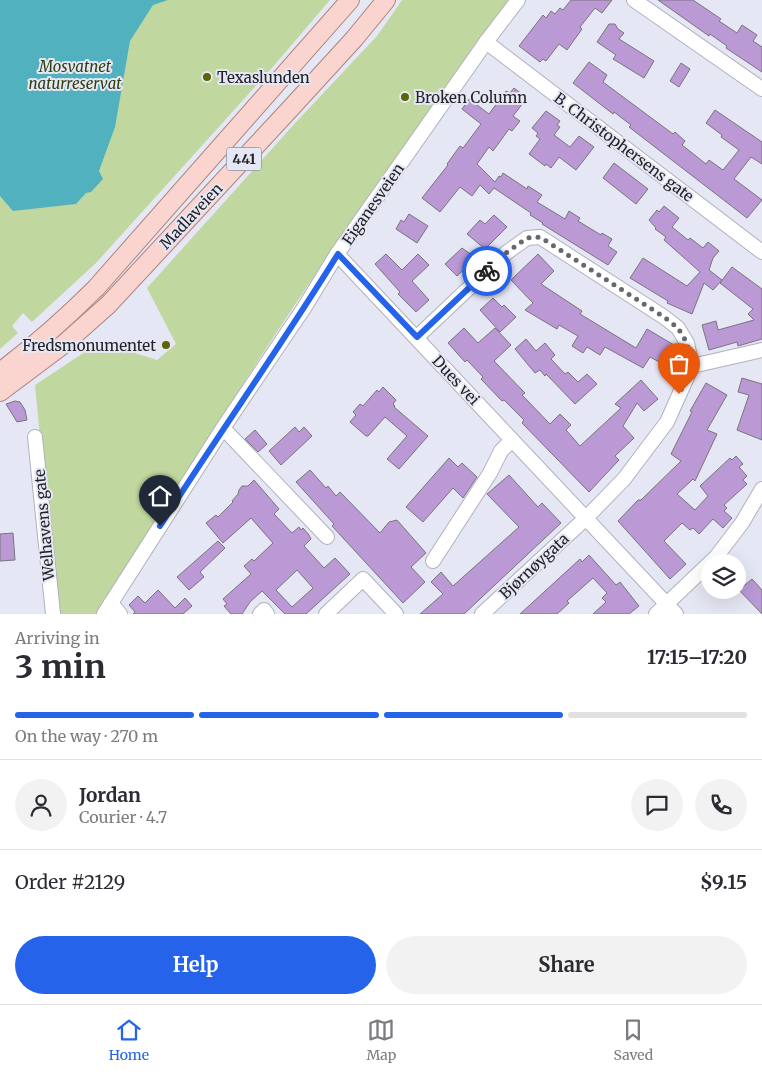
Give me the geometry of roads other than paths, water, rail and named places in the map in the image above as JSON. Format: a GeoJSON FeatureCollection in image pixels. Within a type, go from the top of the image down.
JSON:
{"type":"FeatureCollection","features":[{"type":"Feature","properties":{"kind":"main road","name":"Madlaveien"},"geometry":{"type":"LineString","coordinates":[[0,372],[56,326],[96,288],[350,0]]}},
{"type":"Feature","properties":{"kind":"main road","name":"Madlaveien"},"geometry":{"type":"LineString","coordinates":[[0,392],[64,344],[108,305],[354,39],[386,0]]}},
{"type":"Feature","properties":{"kind":"street","name":"Eiganesveien"},"geometry":{"type":"LineString","coordinates":[[112,610],[223,428],[338,254],[486,42],[518,0]]}},
{"type":"Feature","properties":{"kind":"street"},"geometry":{"type":"LineString","coordinates":[[634,0],[762,89]]}},
{"type":"Feature","properties":{"kind":"street","name":"B. Christophersens gate"},"geometry":{"type":"LineString","coordinates":[[486,42],[762,252]]}},
{"type":"Feature","properties":{"kind":"street"},"geometry":{"type":"LineString","coordinates":[[417,337],[506,253],[527,238],[540,237],[678,328],[687,343],[692,366],[762,350]]}},
{"type":"Feature","properties":{"kind":"street","name":"Dues vei"},"geometry":{"type":"LineString","coordinates":[[338,254],[671,609]]}},
{"type":"Feature","properties":{"kind":"street","name":"Bjørnøygata"},"geometry":{"type":"LineString","coordinates":[[482,614],[586,518],[624,479],[667,422],[692,366]]}},
{"type":"Feature","properties":{"kind":"street"},"geometry":{"type":"LineString","coordinates":[[223,428],[327,537]]}},
{"type":"Feature","properties":{"kind":"street","name":"Welhavens gate"},"geometry":{"type":"LineString","coordinates":[[35,437],[53,614]]}},
{"type":"Feature","properties":{"kind":"street"},"geometry":{"type":"LineString","coordinates":[[432,562],[490,473],[500,451],[512,440]]}},
{"type":"Feature","properties":{"kind":"street"},"geometry":{"type":"LineString","coordinates":[[656,614],[671,609],[716,557],[742,524],[762,489]]}},
{"type":"Feature","properties":{"kind":"street"},"geometry":{"type":"LineString","coordinates":[[326,614],[363,579],[396,614]]}},
{"type":"Feature","properties":{"kind":"street"},"geometry":{"type":"LineString","coordinates":[[260,614],[264,610],[267,614]]}},
{"type":"Feature","properties":{"kind":"water","name":"Mosvatnet naturreservat"},"geometry":{"type":"Polygon","coordinates":[[[0,0],[168,0],[153,5],[130,41],[115,127],[99,171],[103,179],[76,204],[13,211],[0,196],[0,0]]]}},
{"type":"Feature","properties":{"kind":"place","name":"Texaslunden"},"geometry":{"type":"Point","coordinates":[207,77]}},
{"type":"Feature","properties":{"kind":"place","name":"Broken Column"},"geometry":{"type":"Point","coordinates":[405,97]}},
{"type":"Feature","properties":{"kind":"place","name":"Fredsmonumentet"},"geometry":{"type":"Point","coordinates":[166,345]}}]}
